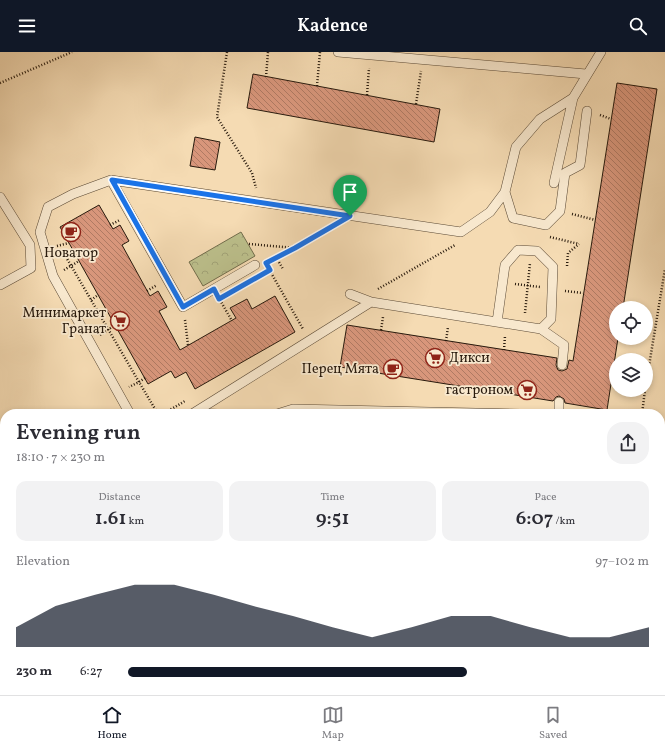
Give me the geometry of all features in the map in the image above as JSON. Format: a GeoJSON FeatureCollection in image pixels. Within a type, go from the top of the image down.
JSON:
{"type":"FeatureCollection","features":[{"type":"Feature","properties":{"kind":"lane"},"geometry":{"type":"LineString","coordinates":[[338,52],[586,74]]}},
{"type":"Feature","properties":{"kind":"lane"},"geometry":{"type":"LineString","coordinates":[[554,183],[573,98],[586,74],[601,52]]}},
{"type":"Feature","properties":{"kind":"lane"},"geometry":{"type":"LineString","coordinates":[[127,409],[54,276],[40,232],[48,207],[73,194],[112,180],[461,232],[490,212],[505,192],[516,147],[540,118],[573,98]]}},
{"type":"Feature","properties":{"kind":"lane"},"geometry":{"type":"LineString","coordinates":[[505,192],[513,218],[546,225],[560,211],[565,173],[580,165],[586,112]]}},
{"type":"Feature","properties":{"kind":"lane"},"geometry":{"type":"LineString","coordinates":[[112,180],[183,307],[255,265]]}},
{"type":"Feature","properties":{"kind":"lane"},"geometry":{"type":"LineString","coordinates":[[0,197],[30,245],[30,268],[0,285]]}},
{"type":"Feature","properties":{"kind":"lane"},"geometry":{"type":"LineString","coordinates":[[497,322],[505,265],[518,250],[531,250],[537,251],[553,267],[551,319],[541,329]]}},
{"type":"Feature","properties":{"kind":"lane"},"geometry":{"type":"LineString","coordinates":[[350,294],[371,302],[541,329],[564,345],[562,365]]}},
{"type":"Feature","properties":{"kind":"lane"},"geometry":{"type":"LineString","coordinates":[[199,409],[371,302]]}},
{"type":"Feature","properties":{"kind":"lane"},"geometry":{"type":"LineString","coordinates":[[559,402],[559,409]]}},
{"type":"Feature","properties":{"kind":"path"},"geometry":{"type":"LineString","coordinates":[[0,83],[72,52]]}},
{"type":"Feature","properties":{"kind":"path"},"geometry":{"type":"LineString","coordinates":[[227,52],[217,117],[252,173],[260,203]]}},
{"type":"Feature","properties":{"kind":"path"},"geometry":{"type":"LineString","coordinates":[[266,77],[268,52]]}},
{"type":"Feature","properties":{"kind":"path"},"geometry":{"type":"LineString","coordinates":[[317,86],[320,52]]}},
{"type":"Feature","properties":{"kind":"path"},"geometry":{"type":"LineString","coordinates":[[367,95],[371,54]]}},
{"type":"Feature","properties":{"kind":"path"},"geometry":{"type":"LineString","coordinates":[[416,104],[423,60]]}},
{"type":"Feature","properties":{"kind":"path"},"geometry":{"type":"LineString","coordinates":[[560,211],[595,220]]}},
{"type":"Feature","properties":{"kind":"path"},"geometry":{"type":"LineString","coordinates":[[304,331],[266,263],[350,216]]}},
{"type":"Feature","properties":{"kind":"path"},"geometry":{"type":"LineString","coordinates":[[385,285],[460,241],[461,232]]}},
{"type":"Feature","properties":{"kind":"path"},"geometry":{"type":"LineString","coordinates":[[548,237],[579,244],[568,253],[567,268]]}},
{"type":"Feature","properties":{"kind":"path"},"geometry":{"type":"LineString","coordinates":[[249,244],[295,248]]}},
{"type":"Feature","properties":{"kind":"path"},"geometry":{"type":"LineString","coordinates":[[523,326],[531,250]]}},
{"type":"Feature","properties":{"kind":"path"},"geometry":{"type":"LineString","coordinates":[[74,252],[66,257],[155,409]]}},
{"type":"Feature","properties":{"kind":"path"},"geometry":{"type":"LineString","coordinates":[[276,258],[283,269]]}},
{"type":"Feature","properties":{"kind":"path"},"geometry":{"type":"LineString","coordinates":[[72,266],[79,261]]}},
{"type":"Feature","properties":{"kind":"path"},"geometry":{"type":"LineString","coordinates":[[651,353],[665,268]]}},
{"type":"Feature","properties":{"kind":"path"},"geometry":{"type":"LineString","coordinates":[[263,274],[270,270]]}},
{"type":"Feature","properties":{"kind":"path"},"geometry":{"type":"LineString","coordinates":[[503,282],[583,293]]}},
{"type":"Feature","properties":{"kind":"path"},"geometry":{"type":"LineString","coordinates":[[565,291],[566,283]]}},
{"type":"Feature","properties":{"kind":"path"},"geometry":{"type":"LineString","coordinates":[[214,289],[232,321]]}},
{"type":"Feature","properties":{"kind":"path"},"geometry":{"type":"LineString","coordinates":[[91,300],[98,295]]}},
{"type":"Feature","properties":{"kind":"path"},"geometry":{"type":"LineString","coordinates":[[219,299],[226,295]]}},
{"type":"Feature","properties":{"kind":"path"},"geometry":{"type":"LineString","coordinates":[[183,307],[188,345]]}},
{"type":"Feature","properties":{"kind":"path"},"geometry":{"type":"LineString","coordinates":[[108,330],[115,326]]}},
{"type":"Feature","properties":{"kind":"path"},"geometry":{"type":"LineString","coordinates":[[119,394],[145,378]]}},
{"type":"Feature","properties":{"kind":"path"},"geometry":{"type":"LineString","coordinates":[[643,409],[644,397]]}},
{"type":"Feature","properties":{"kind":"path"},"geometry":{"type":"LineString","coordinates":[[172,409],[182,403]]}},
{"type":"Feature","properties":{"kind":"green space"},"geometry":{"type":"Polygon","coordinates":[[[241,232],[255,256],[203,286],[189,262],[241,232]]]}},
{"type":"Feature","properties":{"kind":"building"},"geometry":{"type":"Polygon","coordinates":[[[253,74],[440,109],[434,142],[247,108],[253,74]]]}},
{"type":"Feature","properties":{"kind":"building"},"geometry":{"type":"Polygon","coordinates":[[[617,83],[657,89],[624,301],[609,301],[609,345],[617,345],[616,353],[609,353],[609,397],[607,409],[565,403],[564,399],[559,396],[553,401],[340,367],[347,325],[557,358],[556,365],[558,370],[562,371],[567,369],[569,360],[573,361],[617,83]]]}},
{"type":"Feature","properties":{"kind":"building"},"geometry":{"type":"Polygon","coordinates":[[[195,137],[220,142],[215,170],[190,166],[195,137]]]}},
{"type":"Feature","properties":{"kind":"building"},"geometry":{"type":"Polygon","coordinates":[[[99,205],[113,229],[120,225],[129,241],[122,245],[150,296],[158,291],[167,307],[159,311],[180,350],[236,318],[230,308],[247,299],[252,309],[275,296],[295,332],[195,389],[186,372],[175,378],[171,371],[148,384],[60,227],[99,205]]]}},
{"type":"Feature","properties":{"kind":"place","name":"Новатор"},"geometry":{"type":"Point","coordinates":[71,232]}},
{"type":"Feature","properties":{"kind":"place","name":"Минимаркет Гранат"},"geometry":{"type":"Point","coordinates":[120,321]}},
{"type":"Feature","properties":{"kind":"place","name":"Дикси"},"geometry":{"type":"Point","coordinates":[435,358]}},
{"type":"Feature","properties":{"kind":"place","name":"Перец Мята"},"geometry":{"type":"Point","coordinates":[393,369]}},
{"type":"Feature","properties":{"kind":"place","name":"гастроном"},"geometry":{"type":"Point","coordinates":[527,390]}},
{"type":"Feature","properties":{"kind":"route"},"geometry":{"type":"LineString","coordinates":[[112,180],[161,188],[350,216],[266,263],[270,270],[219,299],[214,289],[183,307],[112,180]]}}]}
